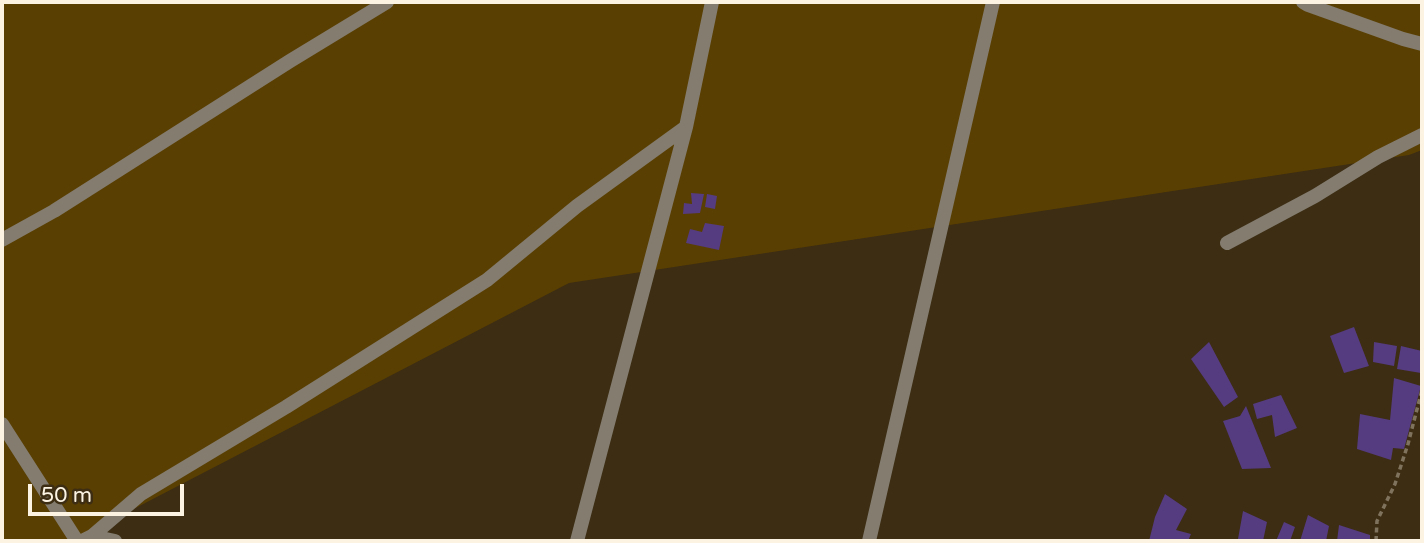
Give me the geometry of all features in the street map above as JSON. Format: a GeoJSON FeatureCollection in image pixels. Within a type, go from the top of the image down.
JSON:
{"type":"FeatureCollection","features":[{"type":"Feature","properties":{"kind":"street"},"geometry":{"type":"LineString","coordinates":[[2,240],[54,211],[387,2]]}},
{"type":"Feature","properties":{"kind":"street"},"geometry":{"type":"LineString","coordinates":[[578,541],[686,127],[712,2]]}},
{"type":"Feature","properties":{"kind":"street"},"geometry":{"type":"LineString","coordinates":[[869,541],[993,2]]}},
{"type":"Feature","properties":{"kind":"street"},"geometry":{"type":"LineString","coordinates":[[1303,2],[1422,44]]}},
{"type":"Feature","properties":{"kind":"street"},"geometry":{"type":"LineString","coordinates":[[84,540],[141,494],[286,407],[487,280],[577,206],[686,127]]}},
{"type":"Feature","properties":{"kind":"street"},"geometry":{"type":"LineString","coordinates":[[1227,243],[1422,135]]}},
{"type":"Feature","properties":{"kind":"street"},"geometry":{"type":"LineString","coordinates":[[2,424],[84,540]]}},
{"type":"Feature","properties":{"kind":"street"},"geometry":{"type":"LineString","coordinates":[[84,540],[115,541]]}},
{"type":"Feature","properties":{"kind":"path"},"geometry":{"type":"LineString","coordinates":[[1376,541],[1377,521],[1395,484],[1422,390]]}},
{"type":"Feature","properties":{"kind":"shaded area"},"geometry":{"type":"Polygon","coordinates":[[[2,2],[1422,2],[1422,150],[1409,155],[569,283],[72,541],[2,541],[2,2]]]}},
{"type":"Feature","properties":{"kind":"building"},"geometry":{"type":"Polygon","coordinates":[[[691,193],[704,194],[700,213],[683,214],[684,203],[692,204],[691,193]]]}},
{"type":"Feature","properties":{"kind":"building"},"geometry":{"type":"Polygon","coordinates":[[[707,194],[717,196],[715,209],[705,207],[707,194]]]}},
{"type":"Feature","properties":{"kind":"building"},"geometry":{"type":"Polygon","coordinates":[[[705,223],[724,226],[719,250],[686,243],[690,229],[702,232],[705,223]]]}},
{"type":"Feature","properties":{"kind":"building"},"geometry":{"type":"Polygon","coordinates":[[[1354,327],[1369,366],[1344,373],[1330,336],[1354,327]]]}},
{"type":"Feature","properties":{"kind":"building"},"geometry":{"type":"Polygon","coordinates":[[[1209,342],[1238,397],[1224,407],[1191,359],[1209,342]]]}},
{"type":"Feature","properties":{"kind":"building"},"geometry":{"type":"Polygon","coordinates":[[[1374,342],[1397,346],[1394,366],[1373,362],[1374,342]]]}},
{"type":"Feature","properties":{"kind":"building"},"geometry":{"type":"Polygon","coordinates":[[[1401,346],[1422,351],[1421,373],[1397,369],[1401,346]]]}},
{"type":"Feature","properties":{"kind":"building"},"geometry":{"type":"Polygon","coordinates":[[[1394,378],[1421,386],[1404,449],[1393,448],[1391,460],[1357,449],[1360,414],[1390,420],[1394,378]]]}},
{"type":"Feature","properties":{"kind":"building"},"geometry":{"type":"Polygon","coordinates":[[[1281,395],[1297,428],[1275,437],[1272,415],[1257,419],[1253,404],[1281,395]]]}},
{"type":"Feature","properties":{"kind":"building"},"geometry":{"type":"Polygon","coordinates":[[[1246,406],[1271,468],[1242,469],[1223,421],[1240,416],[1246,406]]]}},
{"type":"Feature","properties":{"kind":"building"},"geometry":{"type":"Polygon","coordinates":[[[1165,494],[1187,509],[1176,530],[1191,534],[1188,541],[1149,541],[1165,494]]]}},
{"type":"Feature","properties":{"kind":"building"},"geometry":{"type":"Polygon","coordinates":[[[1243,511],[1267,522],[1263,541],[1238,539],[1243,511]]]}},
{"type":"Feature","properties":{"kind":"building"},"geometry":{"type":"Polygon","coordinates":[[[1308,515],[1329,526],[1326,541],[1300,541],[1308,515]]]}},
{"type":"Feature","properties":{"kind":"building"},"geometry":{"type":"Polygon","coordinates":[[[1284,522],[1295,527],[1290,541],[1276,541],[1284,522]]]}},
{"type":"Feature","properties":{"kind":"building"},"geometry":{"type":"Polygon","coordinates":[[[1339,525],[1370,535],[1370,541],[1337,541],[1339,525]]]}}]}
